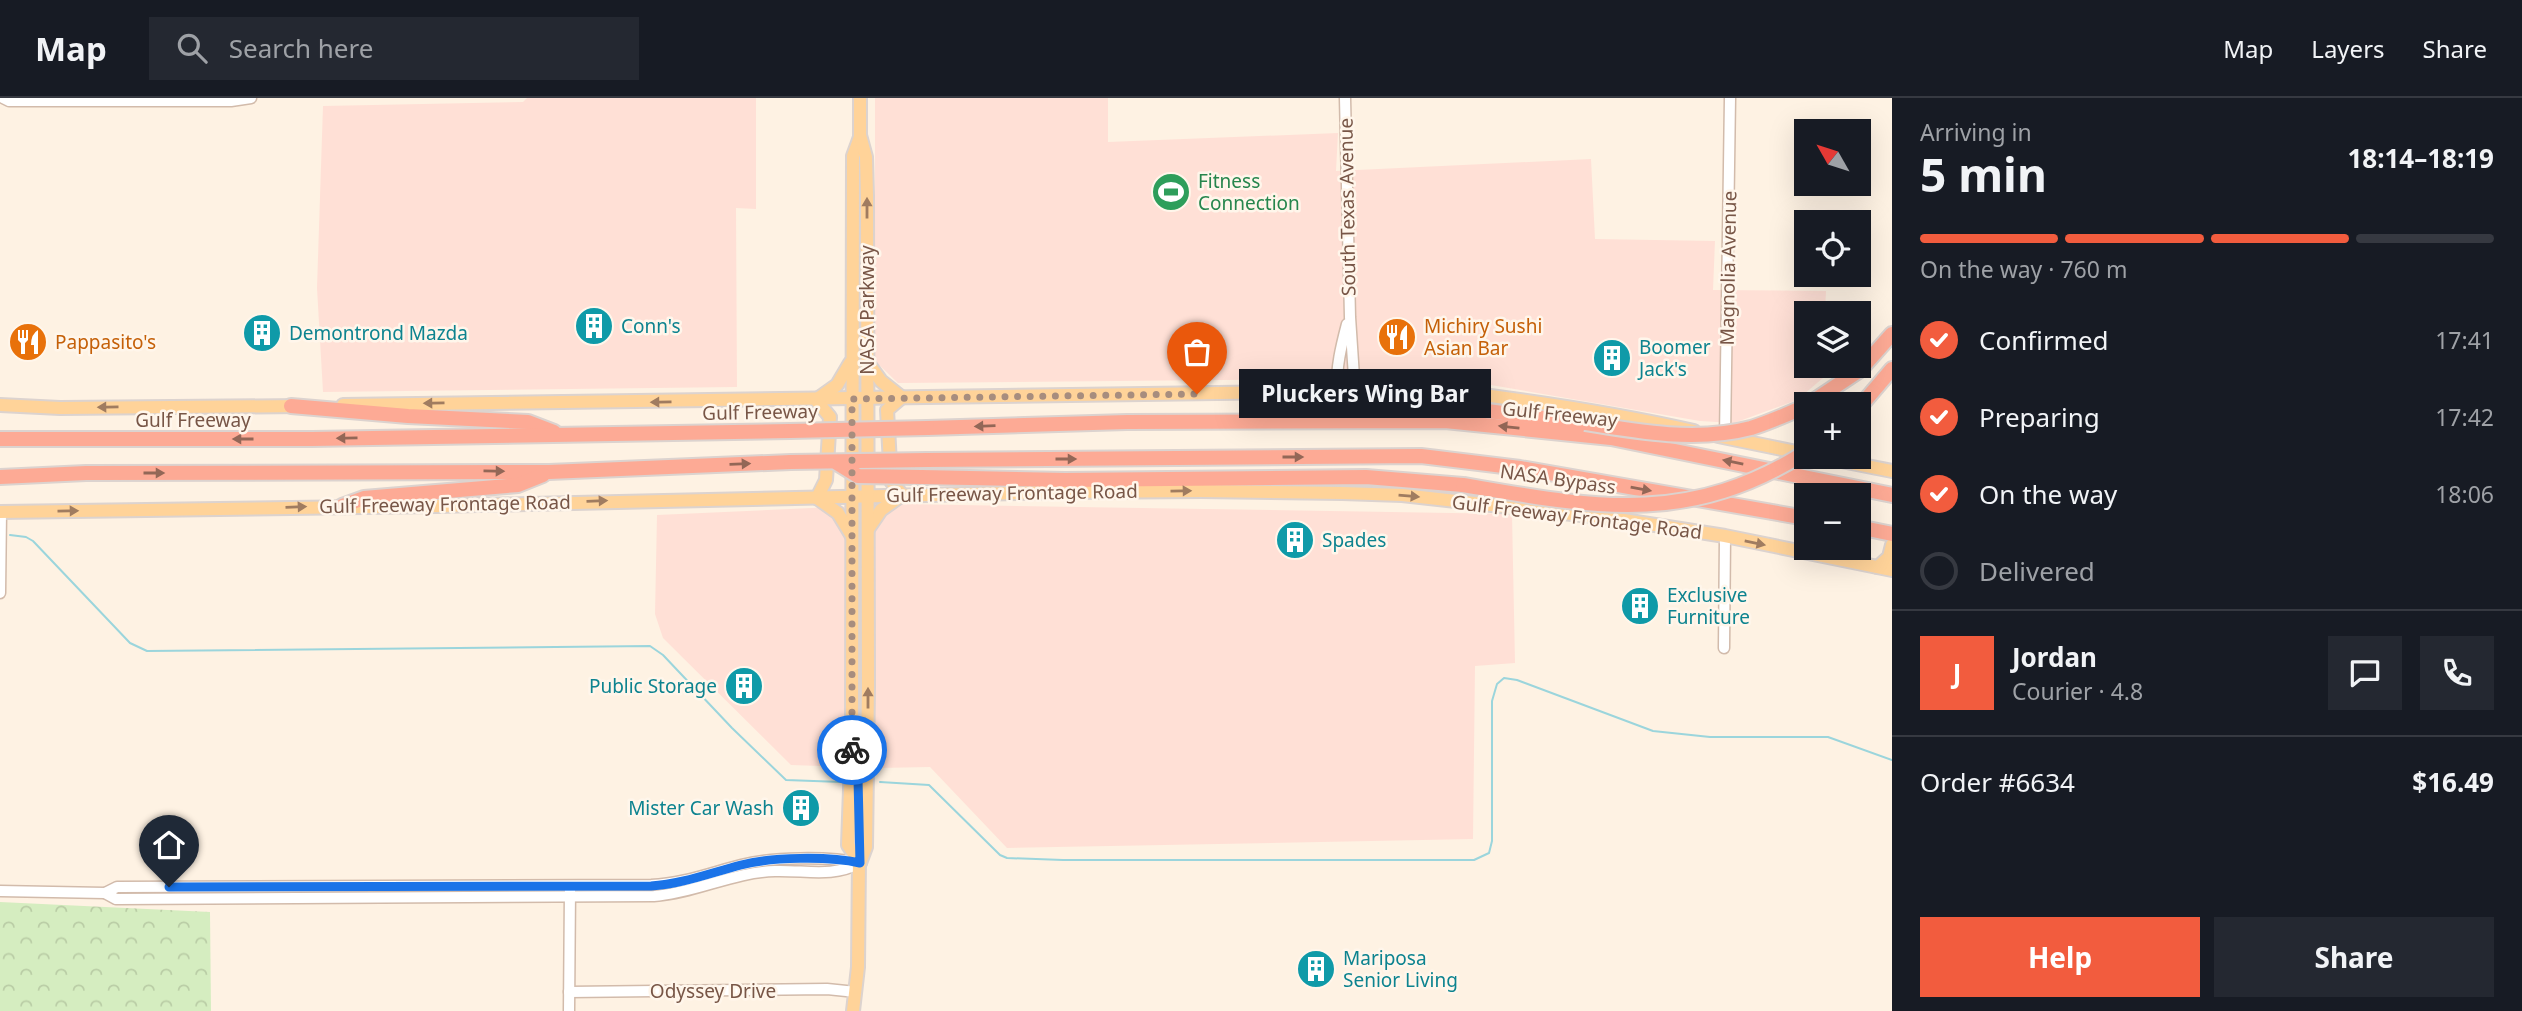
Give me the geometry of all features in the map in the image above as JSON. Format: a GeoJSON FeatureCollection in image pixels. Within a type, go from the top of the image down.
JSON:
{"type":"FeatureCollection","features":[{"type":"Feature","properties":{"kind":"highway"},"geometry":{"type":"LineString","coordinates":[[1827,392],[1860,370],[1892,334]]}},
{"type":"Feature","properties":{"kind":"highway"},"geometry":{"type":"LineString","coordinates":[[1871,394],[1892,369]]}},
{"type":"Feature","properties":{"kind":"highway"},"geometry":{"type":"LineString","coordinates":[[1253,422],[1285,408],[1380,403],[1438,405],[1660,433],[1719,433],[1749,428],[1794,411]]}},
{"type":"Feature","properties":{"kind":"highway"},"geometry":{"type":"LineString","coordinates":[[291,406],[528,422],[562,435]]}},
{"type":"Feature","properties":{"kind":"highway","name":"Gulf Freeway"},"geometry":{"type":"LineString","coordinates":[[0,440],[562,435],[1127,422],[1445,421],[1611,438],[1892,495]]}},
{"type":"Feature","properties":{"kind":"highway"},"geometry":{"type":"LineString","coordinates":[[0,477],[86,473],[549,472],[791,462],[1420,456],[1520,468],[1794,516]]}},
{"type":"Feature","properties":{"kind":"highway","name":"NASA Bypass"},"geometry":{"type":"LineString","coordinates":[[835,462],[858,476],[1065,480],[1366,477],[1463,485],[1583,505],[1625,507],[1689,501],[1728,490],[1794,459]]}},
{"type":"Feature","properties":{"kind":"highway"},"geometry":{"type":"LineString","coordinates":[[0,467],[86,473]]}},
{"type":"Feature","properties":{"kind":"highway"},"geometry":{"type":"LineString","coordinates":[[342,506],[364,498],[518,485],[549,472]]}},
{"type":"Feature","properties":{"kind":"highway"},"geometry":{"type":"LineString","coordinates":[[1871,530],[1892,534]]}},
{"type":"Feature","properties":{"kind":"main road","name":"NASA Parkway"},"geometry":{"type":"LineString","coordinates":[[853,1011],[860,863],[866,847],[868,734],[866,157],[860,135],[860,98]]}},
{"type":"Feature","properties":{"kind":"main road","name":"NASA Parkway"},"geometry":{"type":"LineString","coordinates":[[860,135],[853,156],[852,771],[848,845],[860,863]]}},
{"type":"Feature","properties":{"kind":"main road"},"geometry":{"type":"LineString","coordinates":[[816,400],[838,385],[852,359]]}},
{"type":"Feature","properties":{"kind":"main road"},"geometry":{"type":"LineString","coordinates":[[867,361],[881,381],[901,397]]}},
{"type":"Feature","properties":{"kind":"main road"},"geometry":{"type":"LineString","coordinates":[[0,405],[61,408],[291,406],[1443,390],[1538,401],[1625,416],[1794,451]]}},
{"type":"Feature","properties":{"kind":"main road"},"geometry":{"type":"LineString","coordinates":[[867,530],[881,510],[902,495],[891,481],[887,410],[901,397]]}},
{"type":"Feature","properties":{"kind":"main road"},"geometry":{"type":"LineString","coordinates":[[816,400],[830,417],[826,481],[817,498],[838,513],[853,537]]}},
{"type":"Feature","properties":{"kind":"main road","name":"Gulf Freeway Frontage Road"},"geometry":{"type":"LineString","coordinates":[[0,512],[1202,491],[1378,494],[1617,519],[1892,570]]}},
{"type":"Feature","properties":{"kind":"main road"},"geometry":{"type":"LineString","coordinates":[[1878,567],[1889,557],[1892,545]]}},
{"type":"Feature","properties":{"kind":"main road"},"geometry":{"type":"LineString","coordinates":[[852,734],[868,734]]}},
{"type":"Feature","properties":{"kind":"street"},"geometry":{"type":"LineString","coordinates":[[3,98],[9,101],[251,98]]}},
{"type":"Feature","properties":{"kind":"street","name":"South Texas Avenue"},"geometry":{"type":"LineString","coordinates":[[1345,98],[1350,317],[1355,392]]}},
{"type":"Feature","properties":{"kind":"street","name":"Magnolia Avenue"},"geometry":{"type":"LineString","coordinates":[[1726,438],[1730,98]]}},
{"type":"Feature","properties":{"kind":"street","name":"South Texas Avenue"},"geometry":{"type":"LineString","coordinates":[[1337,391],[1339,352],[1350,317]]}},
{"type":"Feature","properties":{"kind":"street"},"geometry":{"type":"LineString","coordinates":[[0,512],[0,593]]}},
{"type":"Feature","properties":{"kind":"street"},"geometry":{"type":"LineString","coordinates":[[1724,648],[1725,537]]}},
{"type":"Feature","properties":{"kind":"street"},"geometry":{"type":"LineString","coordinates":[[0,891],[105,893],[117,887],[336,892],[570,890],[676,883],[760,861],[843,859],[860,863]]}},
{"type":"Feature","properties":{"kind":"street"},"geometry":{"type":"LineString","coordinates":[[569,1011],[570,890]]}},
{"type":"Feature","properties":{"kind":"street","name":"Odyssey Drive"},"geometry":{"type":"LineString","coordinates":[[569,992],[827,989],[856,992]]}},
{"type":"Feature","properties":{"kind":"shaded area"},"geometry":{"type":"Polygon","coordinates":[[[527,98],[756,98],[756,209],[736,208],[737,387],[323,392],[317,288],[323,106],[523,102],[527,98]]]}},
{"type":"Feature","properties":{"kind":"shaded area"},"geometry":{"type":"Polygon","coordinates":[[[875,98],[1108,98],[1108,142],[1338,133],[1336,171],[1591,159],[1595,239],[1715,241],[1713,290],[1826,291],[1826,301],[1794,301],[1794,378],[1823,378],[1806,392],[1794,392],[1794,401],[1734,423],[1700,421],[1450,378],[898,383],[875,361],[875,98]]]}},
{"type":"Feature","properties":{"kind":"shaded area"},"geometry":{"type":"Polygon","coordinates":[[[900,504],[1512,514],[1515,663],[1475,666],[1473,839],[1007,848],[930,767],[791,765],[663,638],[655,614],[657,515],[900,504]]]}},
{"type":"Feature","properties":{"kind":"green space"},"geometry":{"type":"Polygon","coordinates":[[[0,902],[210,912],[211,1011],[0,1011],[0,902]]]}},
{"type":"Feature","properties":{"kind":"waterway"},"geometry":{"type":"LineString","coordinates":[[10,535],[26,537],[33,541],[130,643],[147,651],[650,646],[663,655],[786,780],[841,782]]}},
{"type":"Feature","properties":{"kind":"waterway"},"geometry":{"type":"LineString","coordinates":[[880,782],[929,785],[1000,855],[1007,858],[1474,860],[1489,853],[1492,841],[1492,701],[1497,684],[1504,678],[1517,680],[1653,731],[1710,737],[1828,737],[1892,760]]}},
{"type":"Feature","properties":{"kind":"way so far"},"geometry":{"type":"LineString","coordinates":[[852,750],[852,399],[1197,394]]}},
{"type":"Feature","properties":{"kind":"place","name":"Fitness Connection"},"geometry":{"type":"Point","coordinates":[1171,192]}},
{"type":"Feature","properties":{"kind":"place","name":"Conn's"},"geometry":{"type":"Point","coordinates":[594,326]}},
{"type":"Feature","properties":{"kind":"place","name":"Demontrond Mazda"},"geometry":{"type":"Point","coordinates":[262,333]}},
{"type":"Feature","properties":{"kind":"place","name":"Michiry Sushi Asian Bar"},"geometry":{"type":"Point","coordinates":[1397,337]}},
{"type":"Feature","properties":{"kind":"place","name":"Pappasito's"},"geometry":{"type":"Point","coordinates":[28,342]}},
{"type":"Feature","properties":{"kind":"place","name":"Boomer Jack's"},"geometry":{"type":"Point","coordinates":[1612,358]}},
{"type":"Feature","properties":{"kind":"place","name":"Pluckers Wing Bar"},"geometry":{"type":"Point","coordinates":[1197,394]}},
{"type":"Feature","properties":{"kind":"place","name":"Spades"},"geometry":{"type":"Point","coordinates":[1295,540]}},
{"type":"Feature","properties":{"kind":"place","name":"Exclusive Furniture"},"geometry":{"type":"Point","coordinates":[1640,606]}},
{"type":"Feature","properties":{"kind":"place","name":"Public Storage"},"geometry":{"type":"Point","coordinates":[744,686]}},
{"type":"Feature","properties":{"kind":"place","name":"Mister Car Wash"},"geometry":{"type":"Point","coordinates":[801,808]}},
{"type":"Feature","properties":{"kind":"place","name":"Mariposa Senior Living"},"geometry":{"type":"Point","coordinates":[1316,969]}},
{"type":"Feature","properties":{"kind":"route"},"geometry":{"type":"LineString","coordinates":[[169,887],[651,886],[676,883],[760,861],[843,859],[860,863],[858,779],[852,771],[852,750]]}}]}
